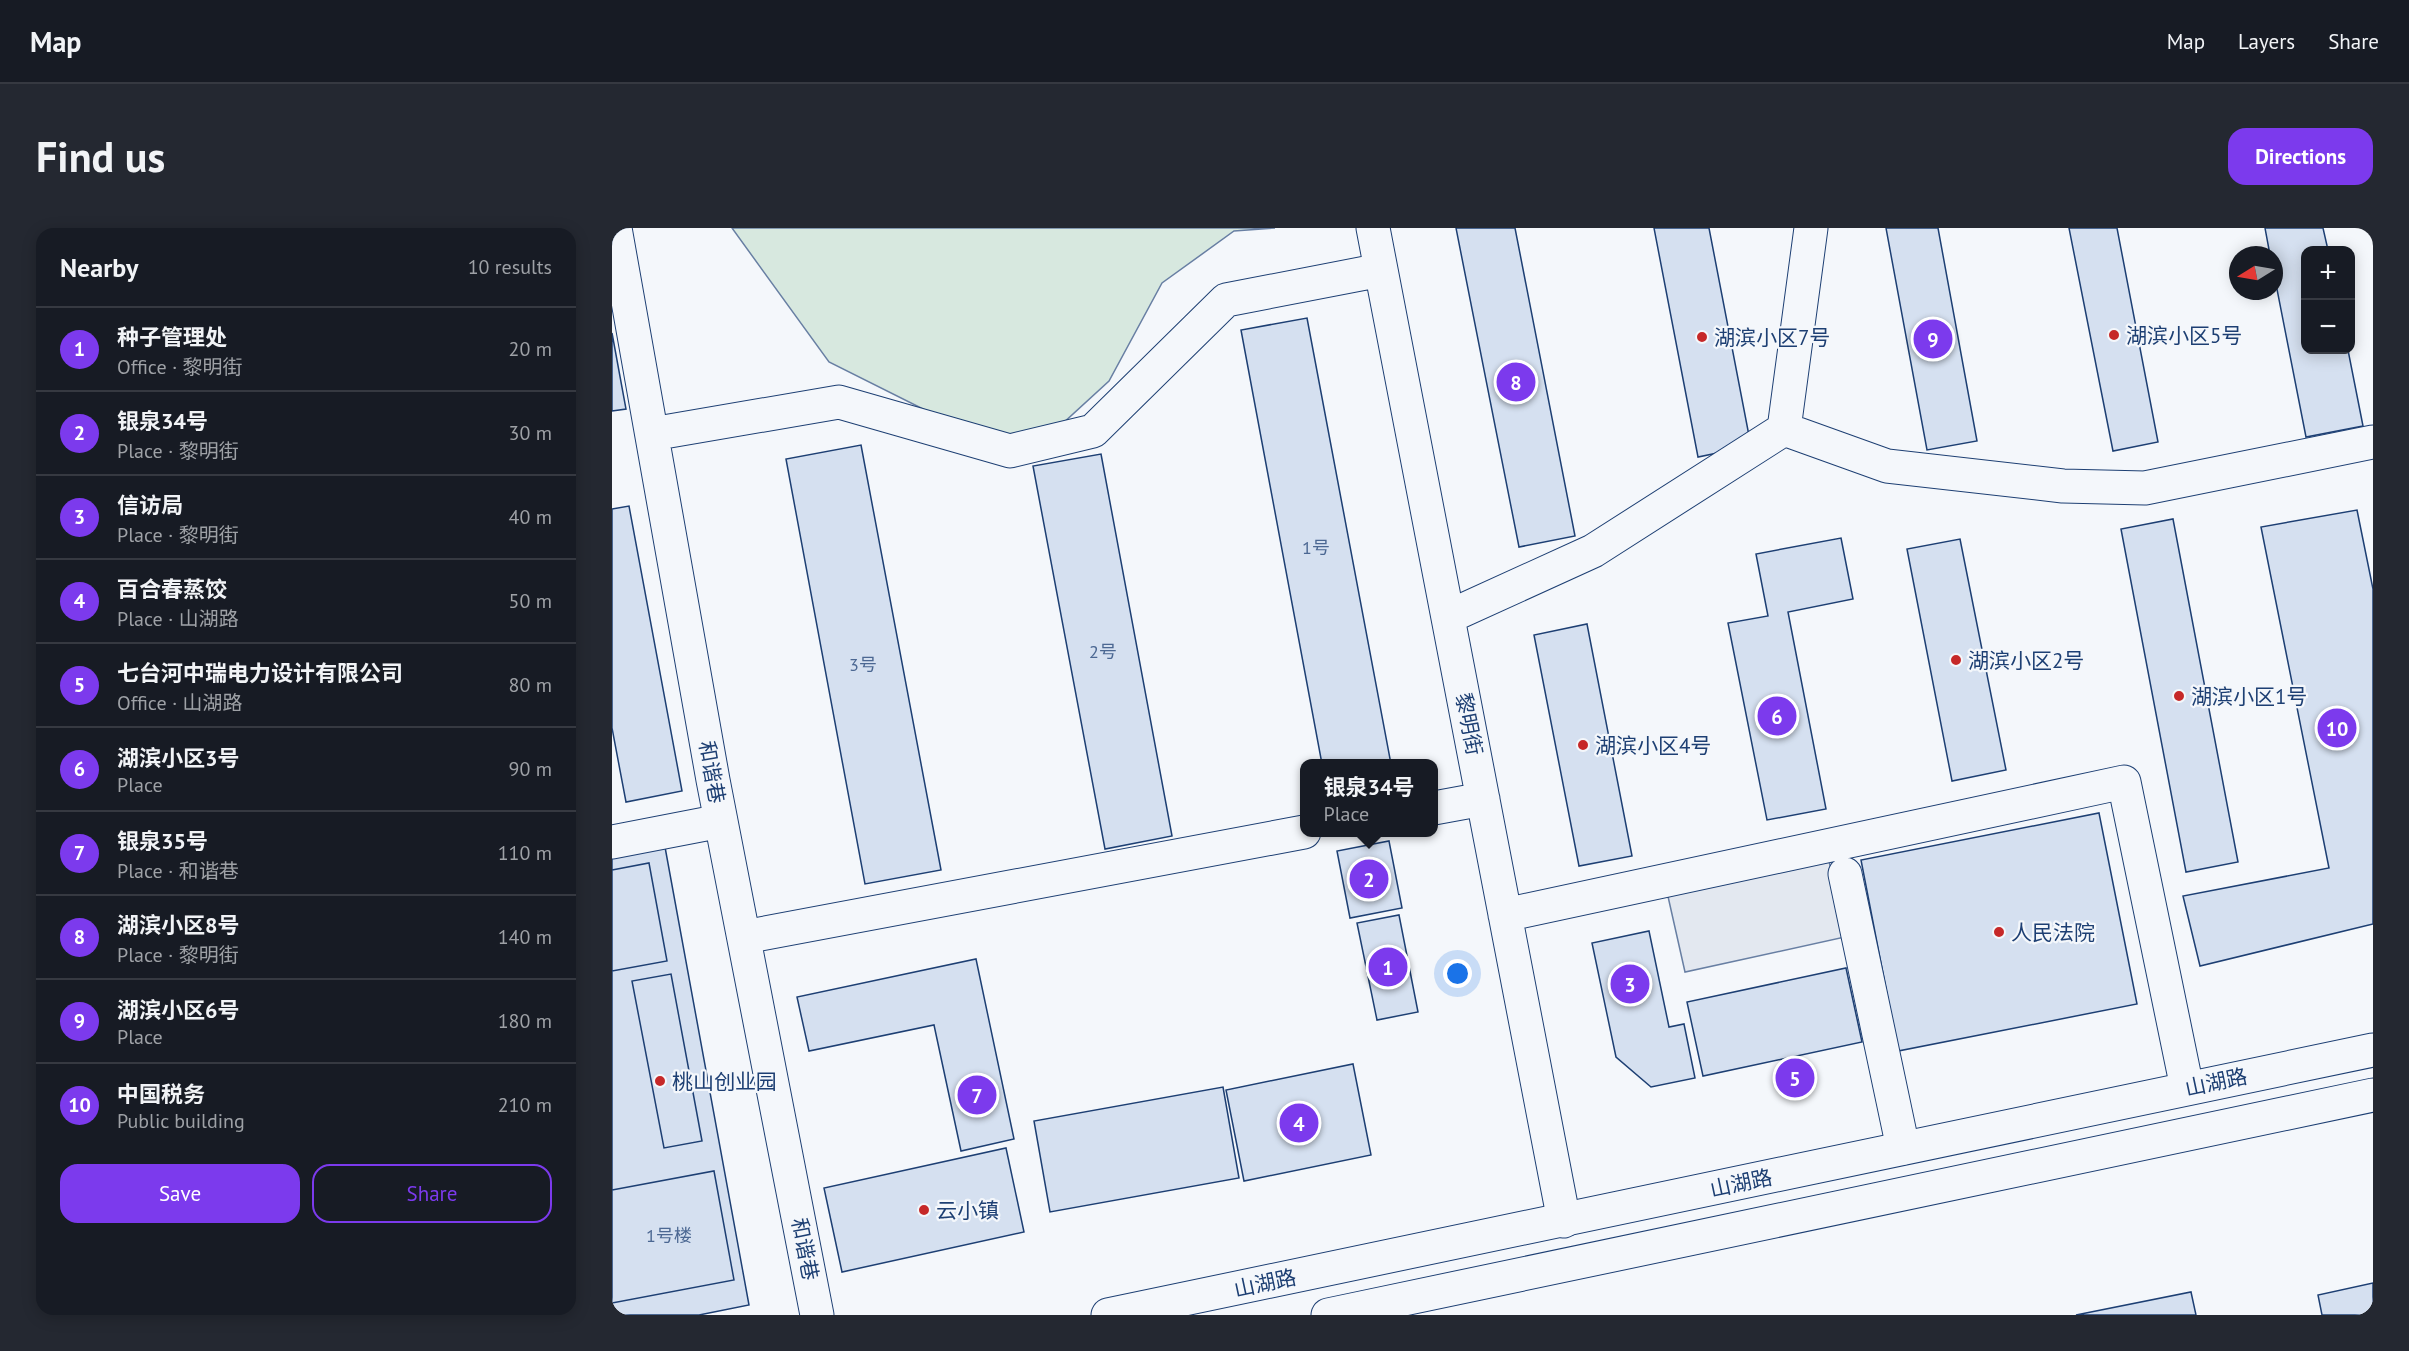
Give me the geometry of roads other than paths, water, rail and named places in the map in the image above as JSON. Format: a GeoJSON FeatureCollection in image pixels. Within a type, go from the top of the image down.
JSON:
{"type":"FeatureCollection","features":[{"type":"Feature","properties":{"kind":"street","name":"和谐巷"},"geometry":{"type":"LineString","coordinates":[[615,228],[721,821],[817,1315]]}},
{"type":"Feature","properties":{"kind":"street","name":"黎明街"},"geometry":{"type":"LineString","coordinates":[[1373,228],[1564,1221]]}},
{"type":"Feature","properties":{"kind":"street"},"geometry":{"type":"LineString","coordinates":[[1448,617],[1593,551],[1784,429],[1811,228]]}},
{"type":"Feature","properties":{"kind":"street"},"geometry":{"type":"LineString","coordinates":[[652,434],[839,402],[1010,451],[1093,431],[1226,300],[1381,270]]}},
{"type":"Feature","properties":{"kind":"street"},"geometry":{"type":"LineString","coordinates":[[1784,429],[1887,466],[2063,486],[2145,488],[2373,442]]}},
{"type":"Feature","properties":{"kind":"street"},"geometry":{"type":"LineString","coordinates":[[1505,915],[2124,782],[2187,1088]]}},
{"type":"Feature","properties":{"kind":"street"},"geometry":{"type":"LineString","coordinates":[[1438,807],[1483,799]]}},
{"type":"Feature","properties":{"kind":"street"},"geometry":{"type":"LineString","coordinates":[[612,842],[721,821]]}},
{"type":"Feature","properties":{"kind":"street"},"geometry":{"type":"LineString","coordinates":[[744,938],[1300,833]]}},
{"type":"Feature","properties":{"kind":"street"},"geometry":{"type":"LineString","coordinates":[[1845,874],[1903,1148]]}},
{"type":"Feature","properties":{"kind":"street","name":"山湖路"},"geometry":{"type":"LineString","coordinates":[[1108,1315],[2373,1050]]}},
{"type":"Feature","properties":{"kind":"street","name":"山湖路"},"geometry":{"type":"LineString","coordinates":[[1328,1315],[2373,1095]]}},
{"type":"Feature","properties":{"kind":"place","name":"湖滨小区5号"},"geometry":{"type":"Point","coordinates":[2114,335]}},
{"type":"Feature","properties":{"kind":"place","name":"湖滨小区7号"},"geometry":{"type":"Point","coordinates":[1702,337]}},
{"type":"Feature","properties":{"kind":"place","name":"湖滨小区6号"},"geometry":{"type":"Point","coordinates":[1933,339]}},
{"type":"Feature","properties":{"kind":"place","name":"湖滨小区8号"},"geometry":{"type":"Point","coordinates":[1516,382]}},
{"type":"Feature","properties":{"kind":"place","name":"湖滨小区2号"},"geometry":{"type":"Point","coordinates":[1956,660]}},
{"type":"Feature","properties":{"kind":"place","name":"湖滨小区1号"},"geometry":{"type":"Point","coordinates":[2179,696]}},
{"type":"Feature","properties":{"kind":"place","name":"湖滨小区3号"},"geometry":{"type":"Point","coordinates":[1777,716]}},
{"type":"Feature","properties":{"kind":"place","name":"中国税务"},"geometry":{"type":"Point","coordinates":[2337,728]}},
{"type":"Feature","properties":{"kind":"place","name":"湖滨小区4号"},"geometry":{"type":"Point","coordinates":[1583,745]}},
{"type":"Feature","properties":{"kind":"place","name":"银泉34号"},"geometry":{"type":"Point","coordinates":[1369,879]}},
{"type":"Feature","properties":{"kind":"place","name":"人民法院"},"geometry":{"type":"Point","coordinates":[1999,932]}},
{"type":"Feature","properties":{"kind":"place","name":"种子管理处"},"geometry":{"type":"Point","coordinates":[1388,967]}},
{"type":"Feature","properties":{"kind":"place","name":"信访局"},"geometry":{"type":"Point","coordinates":[1630,984]}},
{"type":"Feature","properties":{"kind":"place","name":"七台河中瑞电力设计有限公司"},"geometry":{"type":"Point","coordinates":[1795,1078]}},
{"type":"Feature","properties":{"kind":"place","name":"桃山创业园"},"geometry":{"type":"Point","coordinates":[660,1081]}},
{"type":"Feature","properties":{"kind":"place","name":"银泉35号"},"geometry":{"type":"Point","coordinates":[977,1095]}},
{"type":"Feature","properties":{"kind":"place","name":"百合春蒸饺"},"geometry":{"type":"Point","coordinates":[1299,1123]}},
{"type":"Feature","properties":{"kind":"place","name":"云小镇"},"geometry":{"type":"Point","coordinates":[924,1210]}}]}
